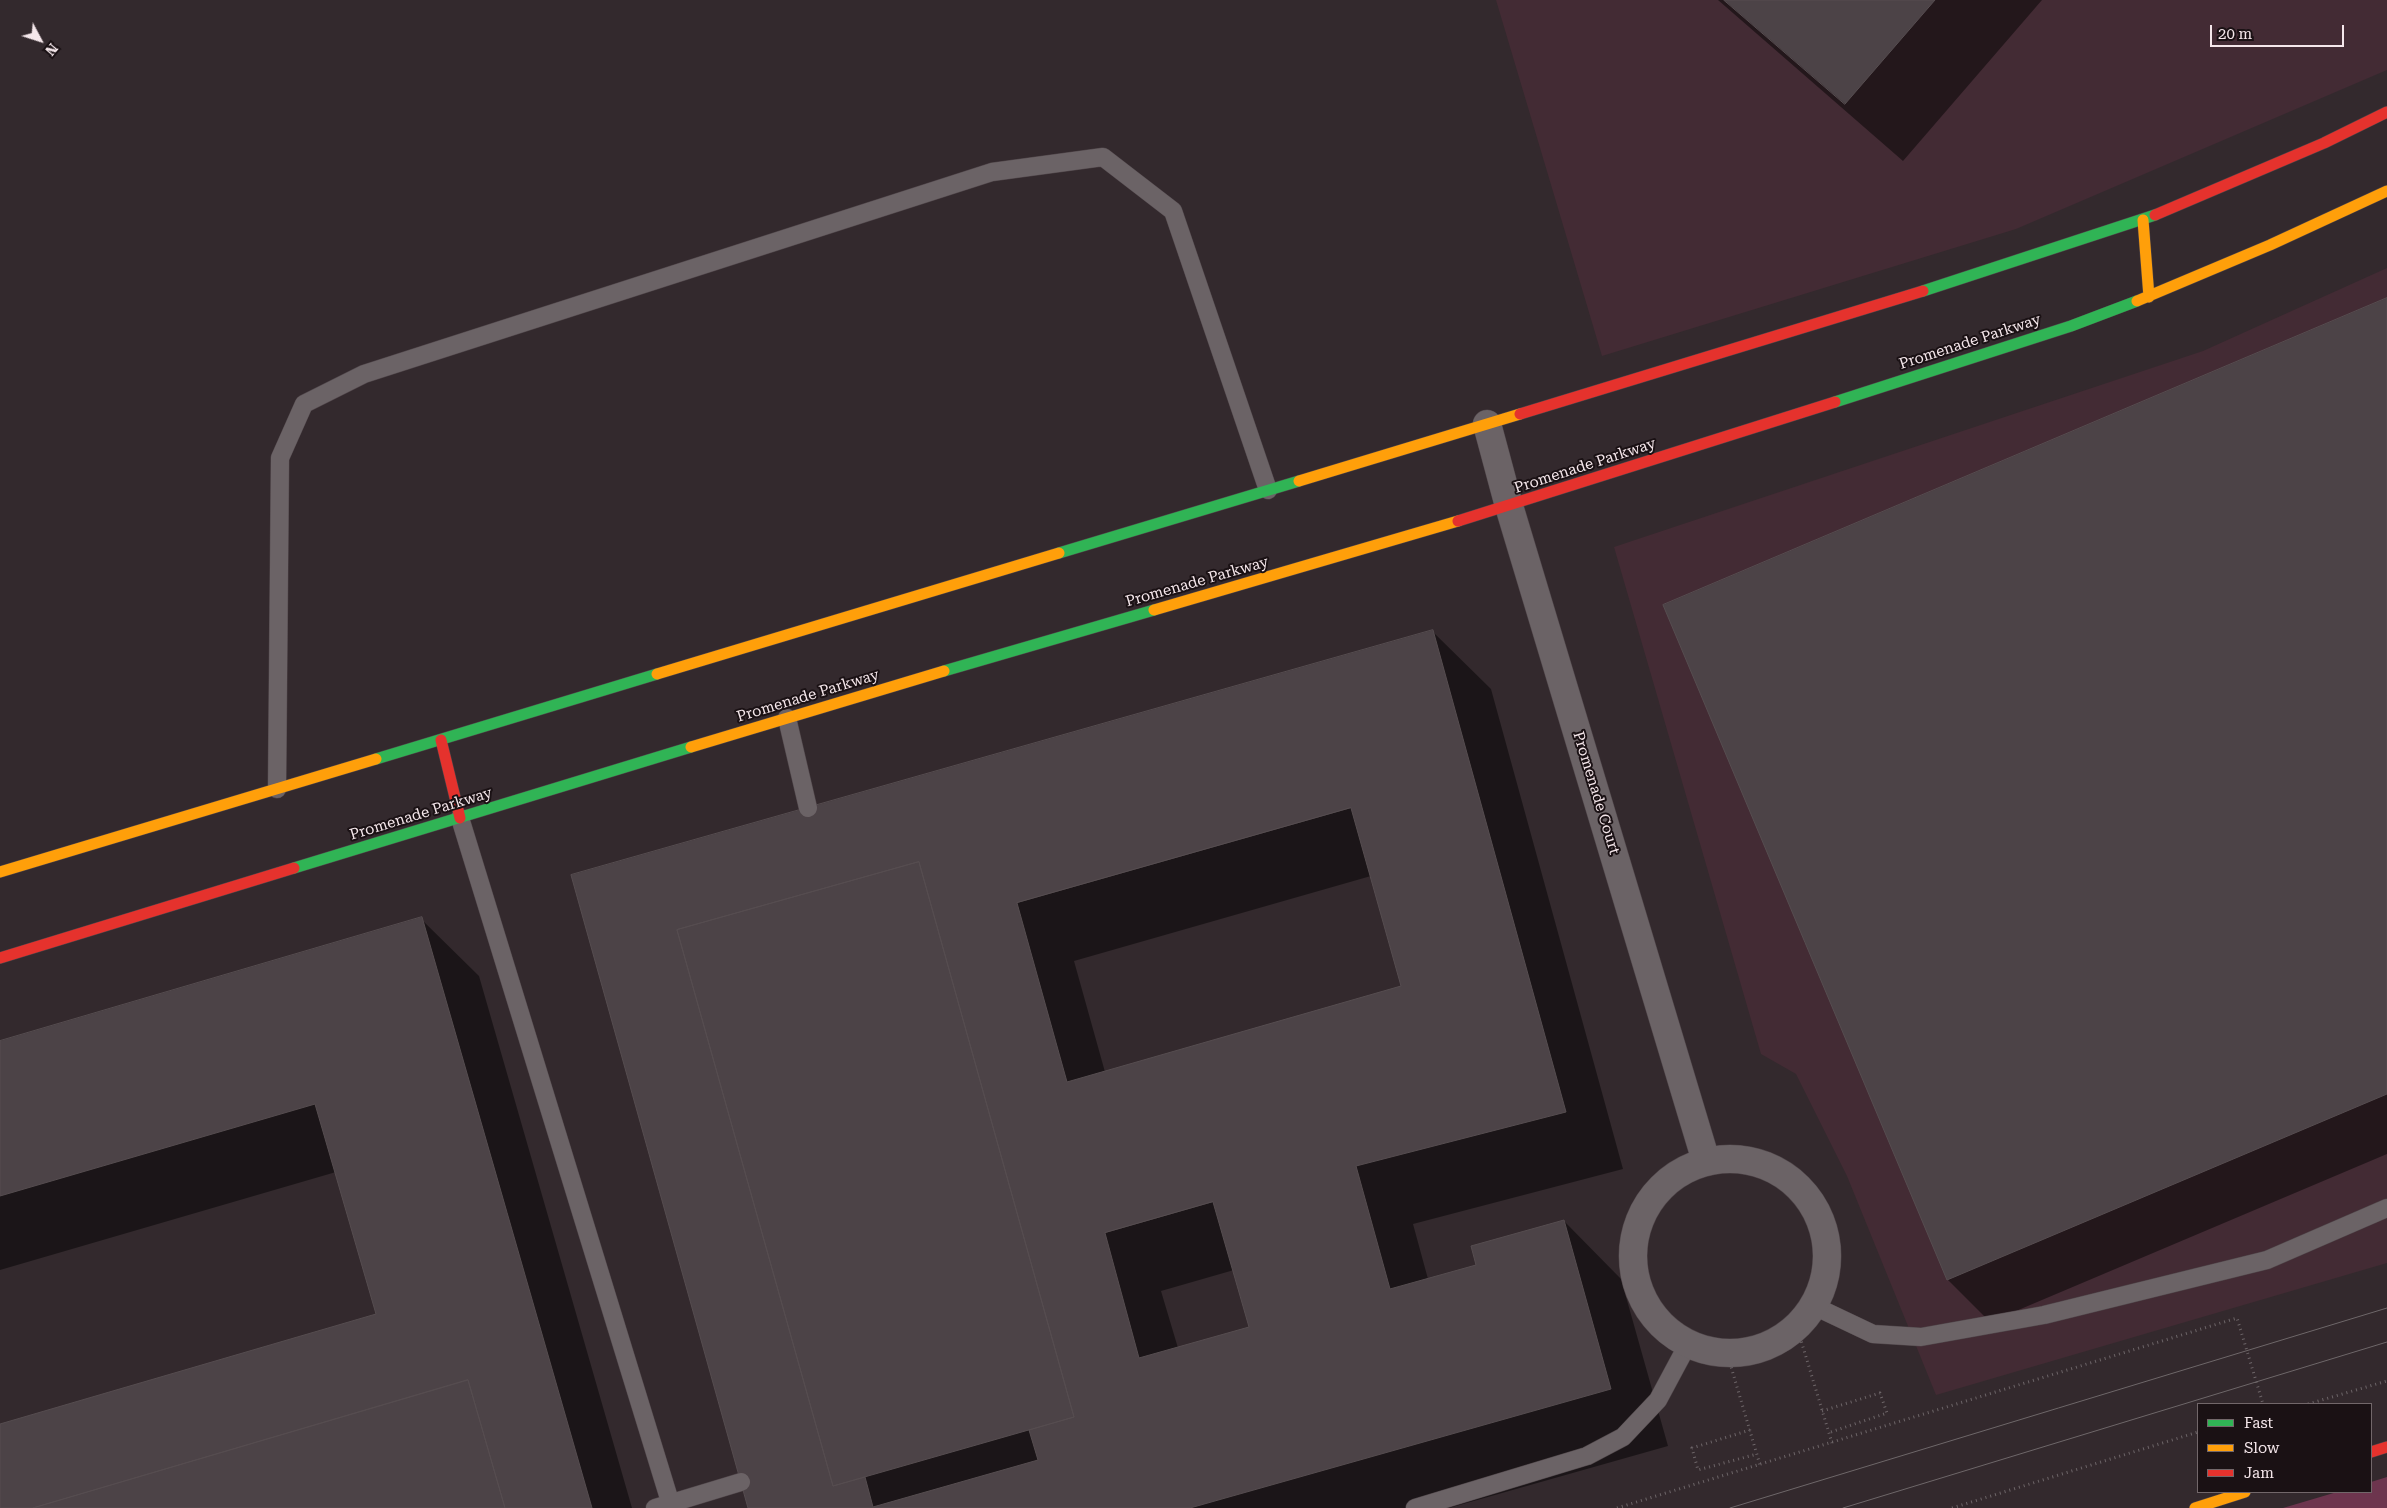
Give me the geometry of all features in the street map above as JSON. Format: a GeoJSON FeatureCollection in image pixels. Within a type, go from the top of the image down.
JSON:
{"type":"FeatureCollection","features":[{"type":"Feature","properties":{"kind":"street"},"geometry":{"type":"LineString","coordinates":[[0,872],[1872,308],[2143,220],[2324,143],[2387,112]]}},
{"type":"Feature","properties":{"kind":"street","name":"Promenade Parkway"},"geometry":{"type":"LineString","coordinates":[[0,958],[787,718],[1510,506],[2071,326],[2149,297],[2310,227],[2387,191]]}},
{"type":"Feature","properties":{"kind":"street"},"geometry":{"type":"LineString","coordinates":[[2143,220],[2149,297]]}},
{"type":"Feature","properties":{"kind":"street","name":"Promenade Court"},"geometry":{"type":"LineString","coordinates":[[1487,424],[1706,1161]]}},
{"type":"Feature","properties":{"kind":"street"},"geometry":{"type":"LineString","coordinates":[[441,740],[460,818]]}},
{"type":"Feature","properties":{"kind":"street"},"geometry":{"type":"LineString","coordinates":[[1740,1158],[1771,1167],[1798,1185],[1817,1212],[1827,1243],[1826,1276],[1805,1316],[1792,1332],[1764,1348],[1733,1354],[1701,1350],[1672,1336],[1650,1314],[1636,1285],[1631,1254],[1638,1222],[1653,1194],[1678,1173],[1706,1161],[1740,1158]]}},
{"type":"Feature","properties":{"kind":"street"},"geometry":{"type":"LineString","coordinates":[[2372,1452],[2387,1447]]}},
{"type":"Feature","properties":{"kind":"street"},"geometry":{"type":"LineString","coordinates":[[2195,1508],[2242,1493]]}},
{"type":"Feature","properties":{"kind":"lane"},"geometry":{"type":"LineString","coordinates":[[277,789],[280,458],[304,404],[364,374],[992,172],[1103,157],[1173,212],[1268,490]]}},
{"type":"Feature","properties":{"kind":"lane"},"geometry":{"type":"LineString","coordinates":[[787,718],[808,808]]}},
{"type":"Feature","properties":{"kind":"lane"},"geometry":{"type":"LineString","coordinates":[[460,818],[665,1506],[741,1482]]}},
{"type":"Feature","properties":{"kind":"lane"},"geometry":{"type":"LineString","coordinates":[[1805,1316],[1874,1334],[1921,1336],[2044,1315],[2267,1260],[2387,1208]]}},
{"type":"Feature","properties":{"kind":"lane"},"geometry":{"type":"LineString","coordinates":[[1415,1508],[1587,1456],[1623,1437],[1658,1400],[1688,1344]]}},
{"type":"Feature","properties":{"kind":"path"},"geometry":{"type":"LineString","coordinates":[[1805,1316],[1822,1411],[1832,1443]]}},
{"type":"Feature","properties":{"kind":"path"},"geometry":{"type":"LineString","coordinates":[[1617,1508],[2237,1318],[2263,1403]]}},
{"type":"Feature","properties":{"kind":"path"},"geometry":{"type":"LineString","coordinates":[[1727,1353],[1760,1465]]}},
{"type":"Feature","properties":{"kind":"path"},"geometry":{"type":"LineString","coordinates":[[2311,1403],[2387,1381]]}},
{"type":"Feature","properties":{"kind":"path"},"geometry":{"type":"LineString","coordinates":[[1822,1411],[1880,1393],[1887,1413],[1828,1433]]}},
{"type":"Feature","properties":{"kind":"path"},"geometry":{"type":"LineString","coordinates":[[1750,1430],[1692,1448],[1698,1470],[1757,1454]]}},
{"type":"Feature","properties":{"kind":"path"},"geometry":{"type":"LineString","coordinates":[[1952,1508],[2197,1432]]}},
{"type":"Feature","properties":{"kind":"shaded area"},"geometry":{"type":"Polygon","coordinates":[[[1496,0],[2387,0],[2387,70],[2016,229],[1602,356],[1496,0]]]}},
{"type":"Feature","properties":{"kind":"shaded area"},"geometry":{"type":"Polygon","coordinates":[[[2387,268],[2387,1263],[1936,1395],[1847,1176],[1796,1074],[1761,1054],[1614,547],[2203,351],[2387,268]]]}},
{"type":"Feature","properties":{"kind":"shaded area"},"geometry":{"type":"Polygon","coordinates":[[[2387,1477],[2387,1508],[2283,1508],[2334,1493],[2372,1493],[2372,1482],[2387,1477]]]}},
{"type":"Feature","properties":{"kind":"building"},"geometry":{"type":"Polygon","coordinates":[[[1724,0],[1935,0],[1845,104],[1724,0]]]}},
{"type":"Feature","properties":{"kind":"building"},"geometry":{"type":"Polygon","coordinates":[[[2387,298],[2387,1094],[1947,1280],[1663,605],[2387,298]]]}},
{"type":"Feature","properties":{"kind":"building"},"geometry":{"type":"Polygon","coordinates":[[[1433,630],[1566,1112],[1356,1166],[1390,1289],[1476,1265],[1471,1246],[1564,1220],[1611,1389],[1190,1508],[748,1508],[571,875],[1433,630]],[[1351,808],[1017,903],[1067,1082],[1401,986],[1351,808]],[[919,862],[677,930],[833,1486],[865,1477],[873,1507],[1038,1460],[1029,1430],[1074,1417],[919,862]],[[1213,1202],[1105,1233],[1139,1358],[1249,1327],[1213,1202]]]}},
{"type":"Feature","properties":{"kind":"building"},"geometry":{"type":"Polygon","coordinates":[[[919,862],[1074,1417],[833,1486],[677,930],[919,862]]]}},
{"type":"Feature","properties":{"kind":"building"},"geometry":{"type":"Polygon","coordinates":[[[422,917],[592,1508],[505,1508],[468,1380],[33,1508],[0,1508],[0,1424],[376,1314],[315,1104],[0,1196],[0,1041],[422,917]]]}},
{"type":"Feature","properties":{"kind":"building"},"geometry":{"type":"Polygon","coordinates":[[[468,1380],[505,1508],[33,1508],[468,1380]]]}},
{"type":"Feature","properties":{"kind":"tram line"},"geometry":{"type":"LineString","coordinates":[[1730,1508],[2387,1308]]}},
{"type":"Feature","properties":{"kind":"tram line"},"geometry":{"type":"LineString","coordinates":[[1843,1508],[2387,1342]]}},
{"type":"Feature","properties":{"kind":"traffic: fast"},"geometry":{"type":"LineString","coordinates":[[1923,291],[2155,215]]}},
{"type":"Feature","properties":{"kind":"traffic: fast"},"geometry":{"type":"LineString","coordinates":[[1835,402],[2071,326],[2137,301]]}},
{"type":"Feature","properties":{"kind":"traffic: fast"},"geometry":{"type":"LineString","coordinates":[[1059,553],[1299,481]]}},
{"type":"Feature","properties":{"kind":"traffic: fast"},"geometry":{"type":"LineString","coordinates":[[944,671],[1154,610]]}},
{"type":"Feature","properties":{"kind":"traffic: fast"},"geometry":{"type":"LineString","coordinates":[[376,759],[657,674]]}},
{"type":"Feature","properties":{"kind":"traffic: fast"},"geometry":{"type":"LineString","coordinates":[[294,868],[691,747]]}},
{"type":"Feature","properties":{"kind":"traffic: slow"},"geometry":{"type":"LineString","coordinates":[[2137,301],[2270,245],[2387,191]]}},
{"type":"Feature","properties":{"kind":"traffic: slow"},"geometry":{"type":"LineString","coordinates":[[2143,220],[2149,297]]}},
{"type":"Feature","properties":{"kind":"traffic: slow"},"geometry":{"type":"LineString","coordinates":[[1299,481],[1520,414]]}},
{"type":"Feature","properties":{"kind":"traffic: slow"},"geometry":{"type":"LineString","coordinates":[[1154,610],[1458,521]]}},
{"type":"Feature","properties":{"kind":"traffic: slow"},"geometry":{"type":"LineString","coordinates":[[657,674],[1059,553]]}},
{"type":"Feature","properties":{"kind":"traffic: slow"},"geometry":{"type":"LineString","coordinates":[[691,747],[944,671]]}},
{"type":"Feature","properties":{"kind":"traffic: slow"},"geometry":{"type":"LineString","coordinates":[[0,872],[376,759]]}},
{"type":"Feature","properties":{"kind":"traffic: slow"},"geometry":{"type":"LineString","coordinates":[[2195,1508],[2242,1493]]}},
{"type":"Feature","properties":{"kind":"traffic: jam"},"geometry":{"type":"LineString","coordinates":[[2155,215],[2324,143],[2387,112]]}},
{"type":"Feature","properties":{"kind":"traffic: jam"},"geometry":{"type":"LineString","coordinates":[[1520,414],[1923,291]]}},
{"type":"Feature","properties":{"kind":"traffic: jam"},"geometry":{"type":"LineString","coordinates":[[1458,521],[1835,402]]}},
{"type":"Feature","properties":{"kind":"traffic: jam"},"geometry":{"type":"LineString","coordinates":[[441,740],[460,818]]}},
{"type":"Feature","properties":{"kind":"traffic: jam"},"geometry":{"type":"LineString","coordinates":[[0,958],[294,868]]}},
{"type":"Feature","properties":{"kind":"traffic: jam"},"geometry":{"type":"LineString","coordinates":[[2372,1452],[2387,1447]]}}]}
